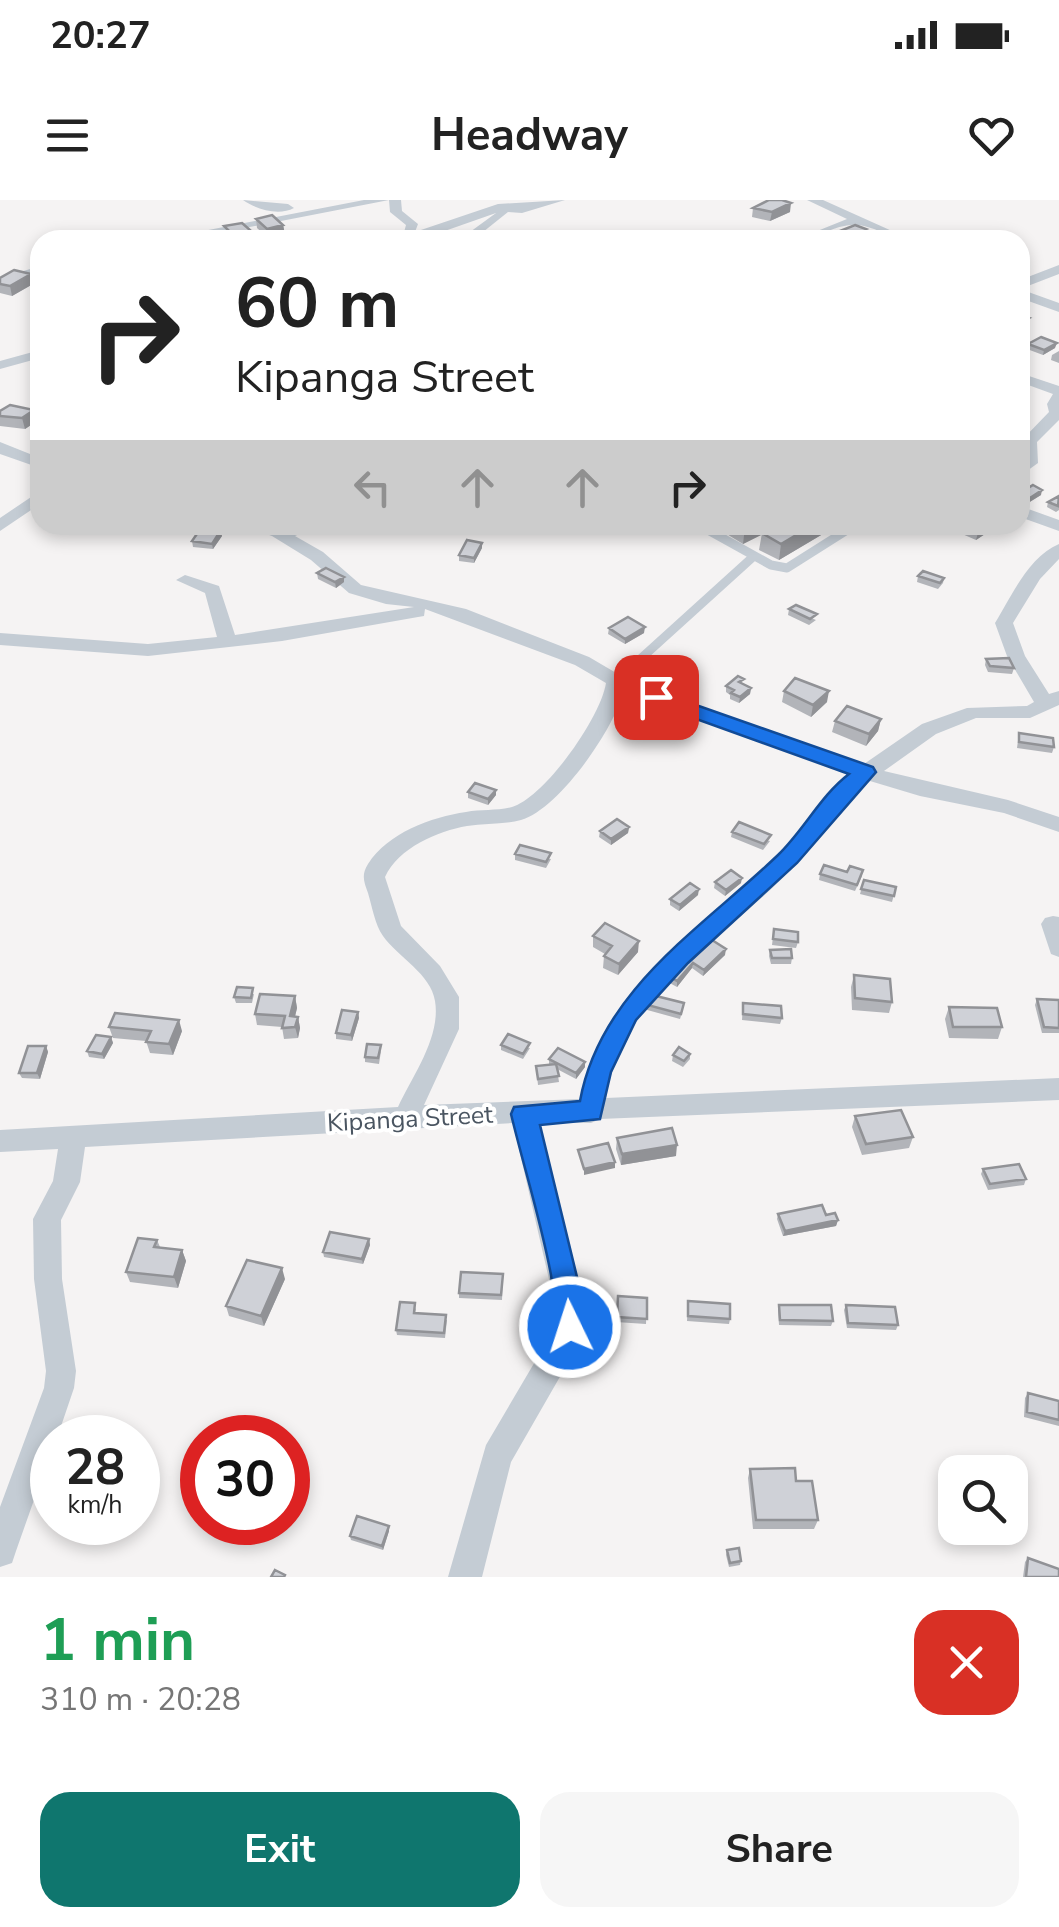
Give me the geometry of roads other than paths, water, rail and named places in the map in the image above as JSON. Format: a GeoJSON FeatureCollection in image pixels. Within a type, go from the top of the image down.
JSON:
{"type":"FeatureCollection","features":[{"type":"Feature","properties":{"kind":"street"},"geometry":{"type":"LineString","coordinates":[[249,200],[274,208],[326,210]]}},
{"type":"Feature","properties":{"kind":"street"},"geometry":{"type":"LineString","coordinates":[[217,230],[383,200]]}},
{"type":"Feature","properties":{"kind":"street"},"geometry":{"type":"LineString","coordinates":[[396,200],[396,212],[412,224],[410,230]]}},
{"type":"Feature","properties":{"kind":"street"},"geometry":{"type":"LineString","coordinates":[[476,230],[515,209],[560,200]]}},
{"type":"Feature","properties":{"kind":"street"},"geometry":{"type":"LineString","coordinates":[[812,200],[883,230]]}},
{"type":"Feature","properties":{"kind":"street"},"geometry":{"type":"LineString","coordinates":[[434,230],[498,208],[515,209]]}},
{"type":"Feature","properties":{"kind":"street"},"geometry":{"type":"LineString","coordinates":[[824,230],[840,223],[862,221]]}},
{"type":"Feature","properties":{"kind":"street"},"geometry":{"type":"LineString","coordinates":[[1030,282],[1059,270]]}},
{"type":"Feature","properties":{"kind":"street"},"geometry":{"type":"LineString","coordinates":[[0,282],[30,273]]}},
{"type":"Feature","properties":{"kind":"street"},"geometry":{"type":"LineString","coordinates":[[1030,297],[1059,308]]}},
{"type":"Feature","properties":{"kind":"street"},"geometry":{"type":"LineString","coordinates":[[0,345],[30,354]]}},
{"type":"Feature","properties":{"kind":"street"},"geometry":{"type":"LineString","coordinates":[[0,364],[30,356]]}},
{"type":"Feature","properties":{"kind":"street"},"geometry":{"type":"LineString","coordinates":[[1030,384],[1058,403],[1030,439]]}},
{"type":"Feature","properties":{"kind":"street"},"geometry":{"type":"LineString","coordinates":[[0,446],[30,460]]}},
{"type":"Feature","properties":{"kind":"street"},"geometry":{"type":"LineString","coordinates":[[0,526],[30,504]]}},
{"type":"Feature","properties":{"kind":"street"},"geometry":{"type":"LineString","coordinates":[[1030,514],[1059,526]]}},
{"type":"Feature","properties":{"kind":"street"},"geometry":{"type":"LineString","coordinates":[[281,535],[317,556],[354,589],[386,600],[444,608],[582,660],[616,681],[728,725],[865,772],[920,790],[1008,807],[1059,825]]}},
{"type":"Feature","properties":{"kind":"street"},"geometry":{"type":"LineString","coordinates":[[591,1112],[598,1072],[627,1014],[679,956],[789,858],[849,785],[929,729],[969,713],[1022,714],[1052,700],[1016,656],[1004,623],[1033,576],[1059,549]]}},
{"type":"Feature","properties":{"kind":"street"},"geometry":{"type":"LineString","coordinates":[[186,580],[213,590],[228,642]]}},
{"type":"Feature","properties":{"kind":"street"},"geometry":{"type":"LineString","coordinates":[[0,639],[148,650],[228,642],[444,608]]}},
{"type":"Feature","properties":{"kind":"street"},"geometry":{"type":"LineString","coordinates":[[406,1117],[446,1029],[447,997],[432,972],[391,930],[374,877],[377,868],[400,845],[432,828],[464,819],[512,816],[536,804],[582,753],[608,708],[616,681]]}},
{"type":"Feature","properties":{"kind":"street","name":"Kipanga Street"},"geometry":{"type":"LineString","coordinates":[[0,1141],[406,1117],[591,1112],[1059,1088]]}},
{"type":"Feature","properties":{"kind":"street"},"geometry":{"type":"LineString","coordinates":[[465,1577],[496,1456],[558,1350],[572,1314],[524,1114]]}},
{"type":"Feature","properties":{"kind":"street"},"geometry":{"type":"LineString","coordinates":[[0,1550],[59,1388],[61,1371],[48,1279],[46,1219],[68,1175],[74,1136]]}},
{"type":"Feature","properties":{"kind":"lane"},"geometry":{"type":"LineString","coordinates":[[717,535],[781,568],[792,567],[839,535]]}},
{"type":"Feature","properties":{"kind":"lane"},"geometry":{"type":"LineString","coordinates":[[616,681],[754,556]]}}]}
